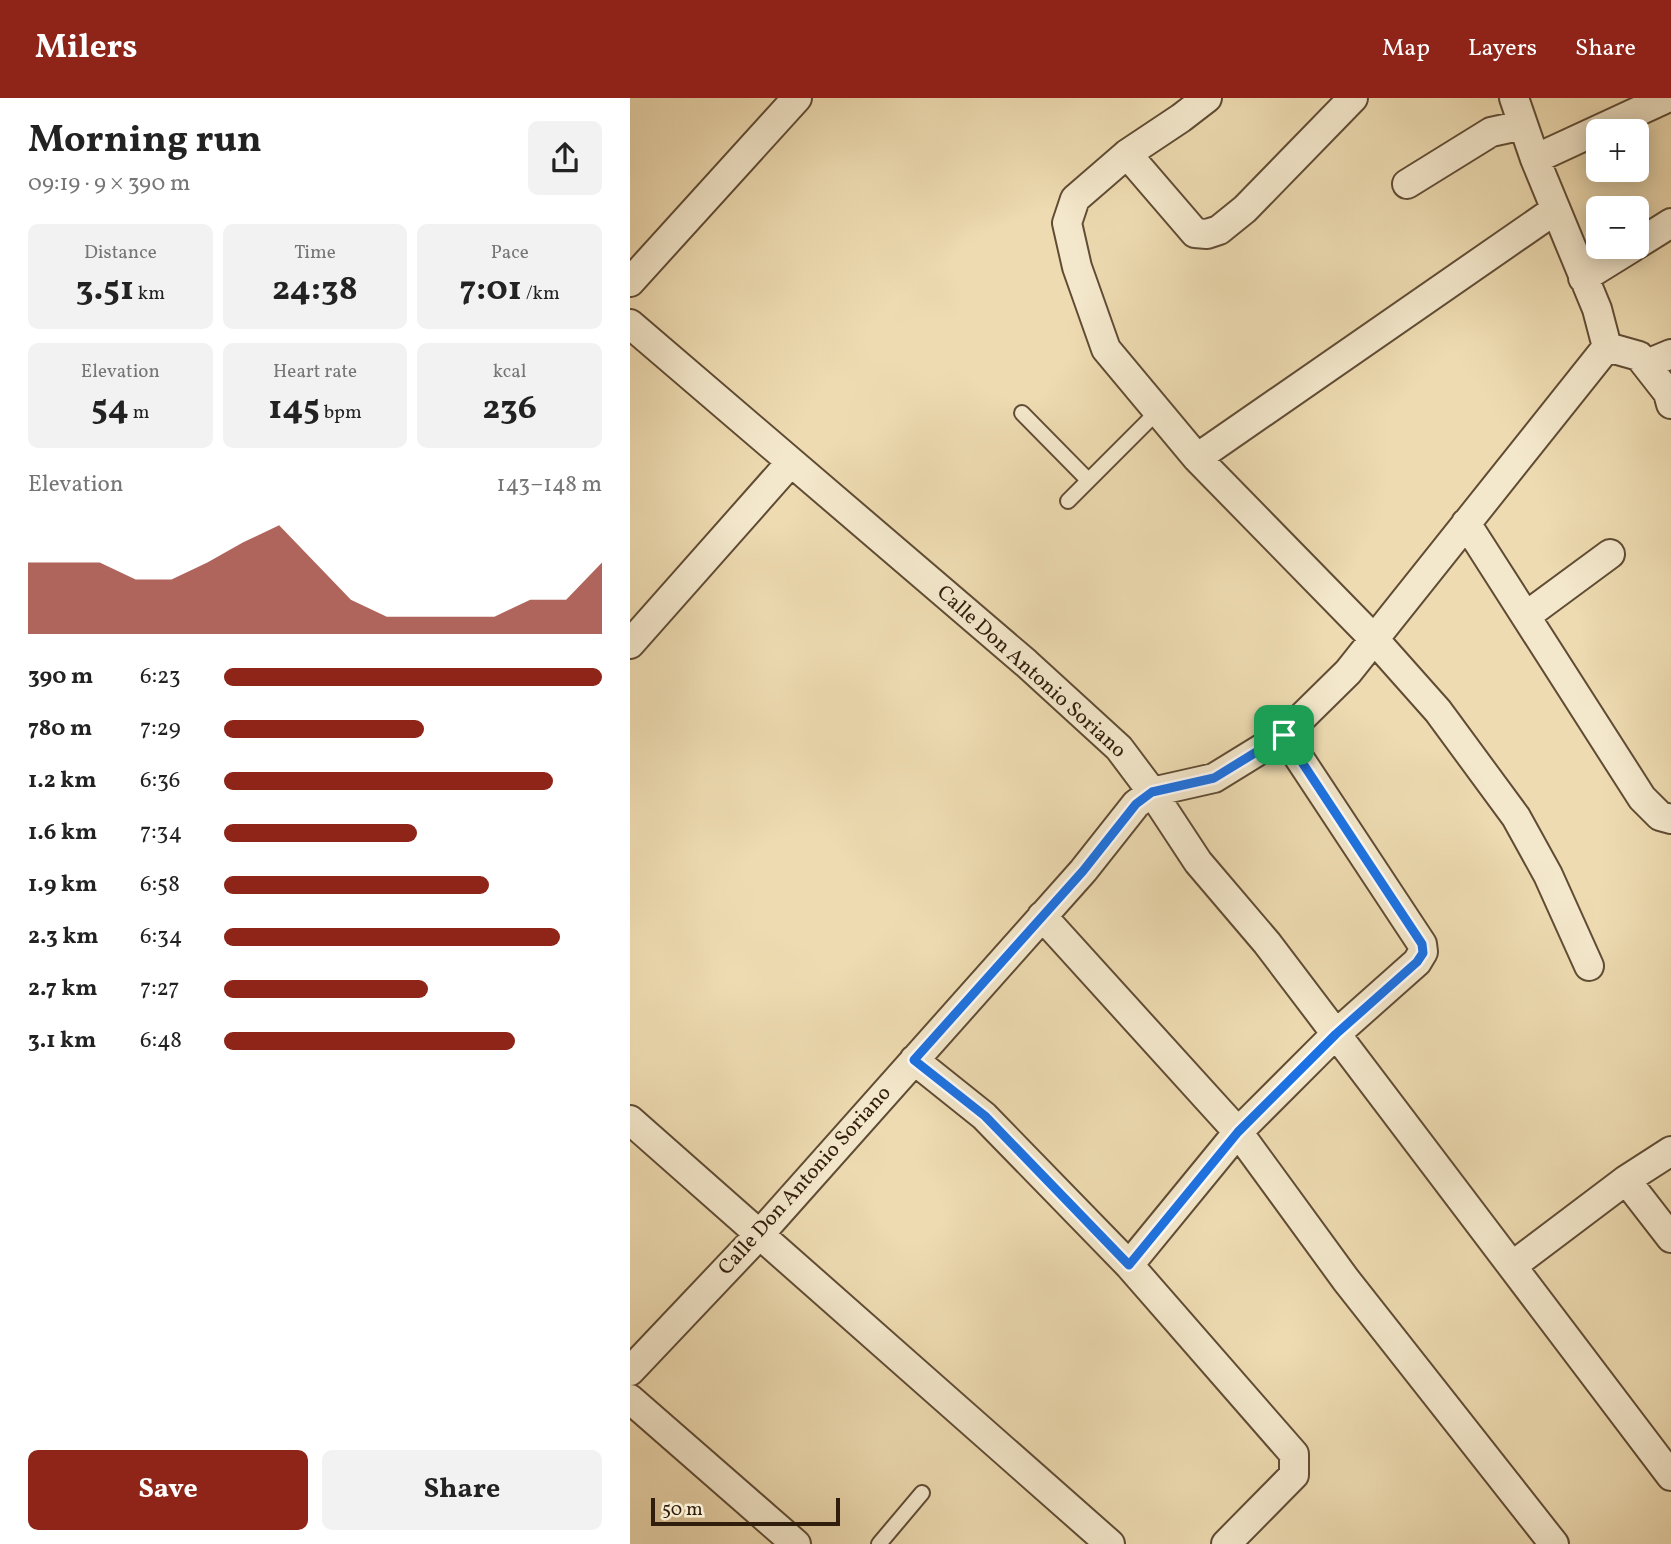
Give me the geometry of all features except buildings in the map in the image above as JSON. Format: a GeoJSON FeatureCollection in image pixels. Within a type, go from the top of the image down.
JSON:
{"type":"FeatureCollection","features":[{"type":"Feature","properties":{"kind":"street"},"geometry":{"type":"LineString","coordinates":[[630,282],[797,98]]}},
{"type":"Feature","properties":{"kind":"street"},"geometry":{"type":"LineString","coordinates":[[1207,98],[1127,154],[1075,199],[1068,223],[1077,268],[1105,349],[1197,458],[1374,639],[1438,710],[1517,817],[1548,875],[1589,966]]}},
{"type":"Feature","properties":{"kind":"street"},"geometry":{"type":"LineString","coordinates":[[1127,154],[1195,233],[1207,234],[1219,230],[1245,209],[1353,98]]}},
{"type":"Feature","properties":{"kind":"street"},"geometry":{"type":"LineString","coordinates":[[1514,98],[1555,210],[1597,309],[1607,347]]}},
{"type":"Feature","properties":{"kind":"street"},"geometry":{"type":"LineString","coordinates":[[1535,159],[1668,98]]}},
{"type":"Feature","properties":{"kind":"street"},"geometry":{"type":"LineString","coordinates":[[1407,184],[1492,132],[1523,125]]}},
{"type":"Feature","properties":{"kind":"street"},"geometry":{"type":"LineString","coordinates":[[1197,458],[1555,210]]}},
{"type":"Feature","properties":{"kind":"street"},"geometry":{"type":"LineString","coordinates":[[1649,237],[1671,223]]}},
{"type":"Feature","properties":{"kind":"street"},"geometry":{"type":"LineString","coordinates":[[1583,278],[1614,259]]}},
{"type":"Feature","properties":{"kind":"street","name":"Calle Don Antonio Soriano"},"geometry":{"type":"LineString","coordinates":[[630,324],[1026,663],[1119,748],[1152,792],[1136,804],[1083,871],[758,1236],[630,1371]]}},
{"type":"Feature","properties":{"kind":"street"},"geometry":{"type":"LineString","coordinates":[[1607,347],[1659,359],[1671,404]]}},
{"type":"Feature","properties":{"kind":"street"},"geometry":{"type":"LineString","coordinates":[[1607,347],[1348,672],[1284,735],[1214,778],[1152,792],[1198,862],[1267,943],[1671,1476]]}},
{"type":"Feature","properties":{"kind":"street"},"geometry":{"type":"LineString","coordinates":[[630,645],[791,462]]}},
{"type":"Feature","properties":{"kind":"street"},"geometry":{"type":"LineString","coordinates":[[1466,523],[1642,798],[1660,816],[1671,819]]}},
{"type":"Feature","properties":{"kind":"street"},"geometry":{"type":"LineString","coordinates":[[1526,616],[1610,554]]}},
{"type":"Feature","properties":{"kind":"street"},"geometry":{"type":"LineString","coordinates":[[1129,1265],[1238,1132],[1336,1034],[1417,962],[1423,953],[1422,944],[1284,735]]}},
{"type":"Feature","properties":{"kind":"street"},"geometry":{"type":"LineString","coordinates":[[1042,916],[1238,1132],[1346,1280],[1554,1544]]}},
{"type":"Feature","properties":{"kind":"street"},"geometry":{"type":"LineString","coordinates":[[914,1060],[985,1116],[1129,1265],[1294,1454],[1294,1475],[1226,1544]]}},
{"type":"Feature","properties":{"kind":"street"},"geometry":{"type":"LineString","coordinates":[[630,1120],[758,1236],[1110,1544]]}},
{"type":"Feature","properties":{"kind":"street"},"geometry":{"type":"LineString","coordinates":[[1512,1266],[1626,1180],[1671,1150]]}},
{"type":"Feature","properties":{"kind":"street"},"geometry":{"type":"LineString","coordinates":[[1626,1180],[1671,1238]]}},
{"type":"Feature","properties":{"kind":"street"},"geometry":{"type":"LineString","coordinates":[[630,1399],[796,1544]]}},
{"type":"Feature","properties":{"kind":"lane"},"geometry":{"type":"LineString","coordinates":[[1068,501],[1157,412]]}},
{"type":"Feature","properties":{"kind":"lane"},"geometry":{"type":"LineString","coordinates":[[1022,414],[1088,480]]}},
{"type":"Feature","properties":{"kind":"lane"},"geometry":{"type":"LineString","coordinates":[[879,1544],[922,1493]]}},
{"type":"Feature","properties":{"kind":"route"},"geometry":{"type":"LineString","coordinates":[[1284,735],[1422,944],[1423,953],[1417,962],[1336,1034],[1238,1132],[1129,1265],[985,1116],[914,1060],[1083,871],[1136,804],[1152,792],[1214,778],[1284,735]]}}]}
